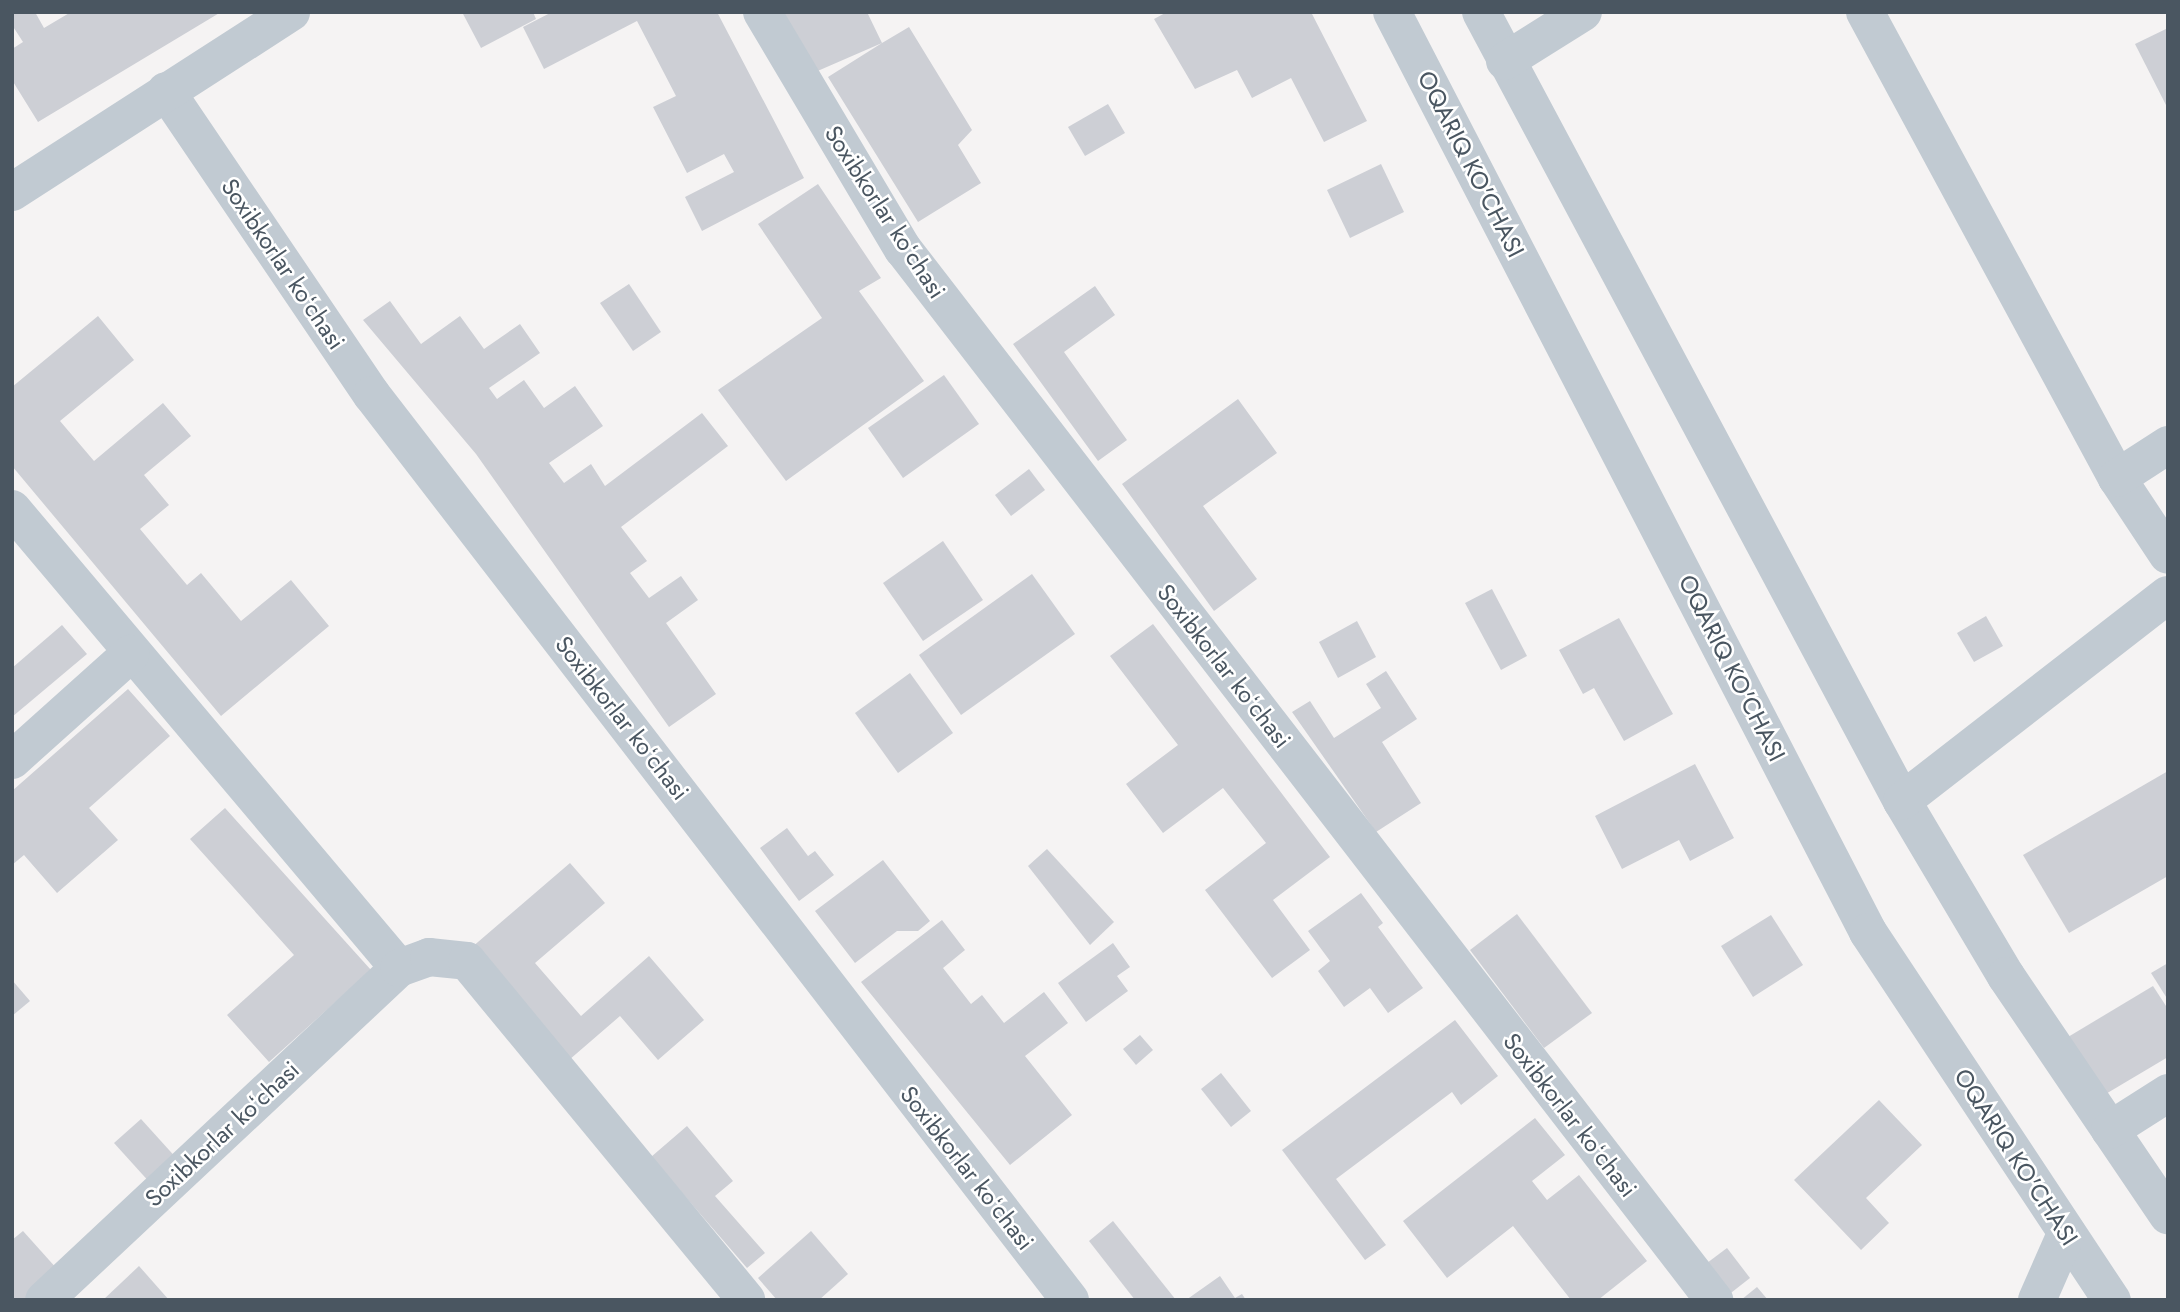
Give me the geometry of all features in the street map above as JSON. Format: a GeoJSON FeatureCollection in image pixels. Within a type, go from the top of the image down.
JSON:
{"type":"FeatureCollection","features":[{"type":"Feature","properties":{"kind":"street"},"geometry":{"type":"LineString","coordinates":[[12,192],[291,12]]}},
{"type":"Feature","properties":{"kind":"street","name":"Soxibkorlar koʻchasi"},"geometry":{"type":"LineString","coordinates":[[762,12],[903,249],[1714,1300]]}},
{"type":"Feature","properties":{"kind":"street","name":"OQARIQ KO'CHASI"},"geometry":{"type":"LineString","coordinates":[[1392,12],[1868,932],[2112,1300]]}},
{"type":"Feature","properties":{"kind":"street"},"geometry":{"type":"LineString","coordinates":[[1481,12],[1902,801],[2006,976],[2168,1214]]}},
{"type":"Feature","properties":{"kind":"street"},"geometry":{"type":"LineString","coordinates":[[1505,61],[1583,12]]}},
{"type":"Feature","properties":{"kind":"street"},"geometry":{"type":"LineString","coordinates":[[1864,12],[2117,478],[2168,555]]}},
{"type":"Feature","properties":{"kind":"street","name":"Soxibkorlar koʻchasi"},"geometry":{"type":"LineString","coordinates":[[166,91],[372,395],[1070,1300]]}},
{"type":"Feature","properties":{"kind":"street"},"geometry":{"type":"LineString","coordinates":[[2117,478],[2168,445]]}},
{"type":"Feature","properties":{"kind":"street"},"geometry":{"type":"LineString","coordinates":[[12,509],[130,654],[399,968]]}},
{"type":"Feature","properties":{"kind":"street"},"geometry":{"type":"LineString","coordinates":[[1902,801],[2168,595]]}},
{"type":"Feature","properties":{"kind":"street"},"geometry":{"type":"LineString","coordinates":[[12,760],[130,654]]}},
{"type":"Feature","properties":{"kind":"street","name":"Soxibkorlar koʻchasi"},"geometry":{"type":"LineString","coordinates":[[44,1300],[399,968],[429,957],[467,961],[746,1300]]}},
{"type":"Feature","properties":{"kind":"street"},"geometry":{"type":"LineString","coordinates":[[2110,1130],[2168,1093]]}},
{"type":"Feature","properties":{"kind":"street"},"geometry":{"type":"LineString","coordinates":[[2037,1300],[2066,1234]]}},
{"type":"Feature","properties":{"kind":"building"},"geometry":{"type":"Polygon","coordinates":[[[12,12],[35,12],[44,28],[71,12],[221,12],[38,122],[12,80],[12,49],[23,42],[12,25],[12,12]]]}},
{"type":"Feature","properties":{"kind":"building"},"geometry":{"type":"Polygon","coordinates":[[[462,12],[533,12],[536,19],[481,48],[462,12]]]}},
{"type":"Feature","properties":{"kind":"building"},"geometry":{"type":"Polygon","coordinates":[[[552,12],[717,12],[804,178],[702,231],[685,197],[734,172],[724,154],[687,173],[653,107],[676,96],[637,21],[544,69],[523,27],[552,12]]]}},
{"type":"Feature","properties":{"kind":"building"},"geometry":{"type":"Polygon","coordinates":[[[783,12],[867,12],[882,43],[813,73],[783,12]]]}},
{"type":"Feature","properties":{"kind":"building"},"geometry":{"type":"Polygon","coordinates":[[[1167,12],[1311,12],[1367,121],[1324,142],[1291,78],[1252,98],[1237,70],[1195,89],[1154,19],[1167,12]]]}},
{"type":"Feature","properties":{"kind":"building"},"geometry":{"type":"Polygon","coordinates":[[[909,27],[972,130],[958,145],[981,183],[918,222],[828,77],[909,27]]]}},
{"type":"Feature","properties":{"kind":"building"},"geometry":{"type":"Polygon","coordinates":[[[2168,28],[2168,109],[2135,44],[2168,28]]]}},
{"type":"Feature","properties":{"kind":"building"},"geometry":{"type":"Polygon","coordinates":[[[1108,104],[1125,133],[1085,156],[1068,127],[1108,104]]]}},
{"type":"Feature","properties":{"kind":"building"},"geometry":{"type":"Polygon","coordinates":[[[1381,164],[1404,212],[1350,238],[1327,190],[1381,164]]]}},
{"type":"Feature","properties":{"kind":"building"},"geometry":{"type":"Polygon","coordinates":[[[818,184],[881,278],[859,291],[924,381],[786,481],[718,390],[822,318],[758,224],[818,184]]]}},
{"type":"Feature","properties":{"kind":"building"},"geometry":{"type":"Polygon","coordinates":[[[629,284],[661,332],[633,351],[600,303],[629,284]]]}},
{"type":"Feature","properties":{"kind":"building"},"geometry":{"type":"Polygon","coordinates":[[[1095,286],[1115,315],[1064,352],[1127,440],[1098,461],[1013,344],[1095,286]]]}},
{"type":"Feature","properties":{"kind":"building"},"geometry":{"type":"Polygon","coordinates":[[[390,301],[421,344],[460,316],[484,349],[520,324],[540,353],[489,388],[497,399],[524,380],[544,408],[575,386],[603,426],[549,463],[564,483],[591,464],[605,486],[702,413],[728,446],[621,527],[647,561],[630,573],[649,598],[681,576],[698,600],[666,623],[716,694],[669,727],[476,454],[363,320],[390,301]]]}},
{"type":"Feature","properties":{"kind":"building"},"geometry":{"type":"Polygon","coordinates":[[[98,316],[134,360],[60,421],[94,461],[163,403],[191,436],[144,475],[169,505],[140,529],[187,585],[201,573],[241,621],[291,580],[329,626],[221,716],[12,466],[12,387],[98,316]]]}},
{"type":"Feature","properties":{"kind":"building"},"geometry":{"type":"Polygon","coordinates":[[[944,375],[979,424],[903,478],[868,428],[944,375]]]}},
{"type":"Feature","properties":{"kind":"building"},"geometry":{"type":"Polygon","coordinates":[[[1238,399],[1277,453],[1203,506],[1257,579],[1214,611],[1122,484],[1238,399]]]}},
{"type":"Feature","properties":{"kind":"building"},"geometry":{"type":"Polygon","coordinates":[[[1029,469],[1045,490],[1011,516],[995,495],[1029,469]]]}},
{"type":"Feature","properties":{"kind":"building"},"geometry":{"type":"Polygon","coordinates":[[[943,541],[983,600],[923,641],[883,583],[943,541]]]}},
{"type":"Feature","properties":{"kind":"building"},"geometry":{"type":"Polygon","coordinates":[[[1032,574],[1075,634],[961,715],[919,655],[1032,574]]]}},
{"type":"Feature","properties":{"kind":"building"},"geometry":{"type":"Polygon","coordinates":[[[1492,589],[1527,656],[1501,670],[1465,603],[1492,589]]]}},
{"type":"Feature","properties":{"kind":"building"},"geometry":{"type":"Polygon","coordinates":[[[1986,616],[2003,646],[1974,662],[1957,633],[1986,616]]]}},
{"type":"Feature","properties":{"kind":"building"},"geometry":{"type":"Polygon","coordinates":[[[1619,618],[1673,714],[1624,741],[1594,688],[1583,694],[1559,650],[1619,618]]]}},
{"type":"Feature","properties":{"kind":"building"},"geometry":{"type":"Polygon","coordinates":[[[1357,621],[1376,657],[1338,678],[1319,642],[1357,621]]]}},
{"type":"Feature","properties":{"kind":"building"},"geometry":{"type":"Polygon","coordinates":[[[1153,624],[1330,857],[1273,900],[1310,950],[1272,978],[1205,890],[1266,843],[1223,788],[1163,833],[1126,784],[1178,745],[1110,656],[1153,624]]]}},
{"type":"Feature","properties":{"kind":"building"},"geometry":{"type":"Polygon","coordinates":[[[62,625],[87,654],[12,717],[12,668],[62,625]]]}},
{"type":"Feature","properties":{"kind":"building"},"geometry":{"type":"Polygon","coordinates":[[[1386,671],[1417,719],[1382,742],[1421,803],[1376,832],[1292,712],[1310,701],[1334,738],[1381,708],[1366,684],[1386,671]]]}},
{"type":"Feature","properties":{"kind":"building"},"geometry":{"type":"Polygon","coordinates":[[[910,673],[953,733],[898,773],[855,713],[910,673]]]}},
{"type":"Feature","properties":{"kind":"building"},"geometry":{"type":"Polygon","coordinates":[[[128,689],[170,736],[89,808],[118,840],[57,893],[24,855],[12,865],[12,791],[128,689]]]}},
{"type":"Feature","properties":{"kind":"building"},"geometry":{"type":"Polygon","coordinates":[[[1695,764],[1734,838],[1690,861],[1679,840],[1622,869],[1595,816],[1695,764]]]}},
{"type":"Feature","properties":{"kind":"building"},"geometry":{"type":"Polygon","coordinates":[[[2168,771],[2168,876],[2069,933],[2023,855],[2168,771]]]}},
{"type":"Feature","properties":{"kind":"building"},"geometry":{"type":"Polygon","coordinates":[[[225,808],[371,970],[269,1062],[227,1015],[294,955],[190,839],[225,808]]]}},
{"type":"Feature","properties":{"kind":"building"},"geometry":{"type":"Polygon","coordinates":[[[787,828],[808,856],[815,851],[834,875],[799,901],[760,848],[787,828]]]}},
{"type":"Feature","properties":{"kind":"building"},"geometry":{"type":"Polygon","coordinates":[[[1047,849],[1114,922],[1090,945],[1028,866],[1047,849]]]}},
{"type":"Feature","properties":{"kind":"building"},"geometry":{"type":"Polygon","coordinates":[[[883,860],[930,921],[918,931],[897,931],[855,963],[815,911],[883,860]]]}},
{"type":"Feature","properties":{"kind":"building"},"geometry":{"type":"Polygon","coordinates":[[[570,863],[605,903],[535,963],[581,1016],[649,956],[704,1020],[658,1060],[620,1016],[569,1060],[471,948],[570,863]]]}},
{"type":"Feature","properties":{"kind":"building"},"geometry":{"type":"Polygon","coordinates":[[[1361,893],[1383,923],[1378,927],[1423,988],[1388,1013],[1370,988],[1344,1007],[1318,971],[1330,961],[1308,931],[1361,893]]]}},
{"type":"Feature","properties":{"kind":"building"},"geometry":{"type":"Polygon","coordinates":[[[1517,914],[1592,1013],[1544,1048],[1470,950],[1517,914]]]}},
{"type":"Feature","properties":{"kind":"building"},"geometry":{"type":"Polygon","coordinates":[[[1771,915],[1803,965],[1753,997],[1721,946],[1771,915]]]}},
{"type":"Feature","properties":{"kind":"building"},"geometry":{"type":"Polygon","coordinates":[[[942,920],[965,950],[943,968],[971,1004],[982,995],[1004,1023],[1044,992],[1068,1023],[1025,1056],[1072,1115],[1010,1165],[861,982],[942,920]]]}},
{"type":"Feature","properties":{"kind":"building"},"geometry":{"type":"Polygon","coordinates":[[[1113,943],[1130,967],[1117,976],[1128,991],[1086,1022],[1058,983],[1113,943]]]}},
{"type":"Feature","properties":{"kind":"building"},"geometry":{"type":"Polygon","coordinates":[[[2168,963],[2168,1000],[2151,973],[2168,963]]]}},
{"type":"Feature","properties":{"kind":"building"},"geometry":{"type":"Polygon","coordinates":[[[12,980],[30,1001],[12,1016],[12,980]]]}},
{"type":"Feature","properties":{"kind":"building"},"geometry":{"type":"Polygon","coordinates":[[[2153,986],[2168,1009],[2168,1057],[2104,1095],[2068,1037],[2153,986]]]}},
{"type":"Feature","properties":{"kind":"building"},"geometry":{"type":"Polygon","coordinates":[[[1455,1020],[1498,1076],[1461,1105],[1452,1092],[1336,1179],[1386,1245],[1365,1260],[1282,1150],[1455,1020]]]}},
{"type":"Feature","properties":{"kind":"building"},"geometry":{"type":"Polygon","coordinates":[[[1140,1035],[1153,1050],[1136,1065],[1123,1049],[1140,1035]]]}},
{"type":"Feature","properties":{"kind":"building"},"geometry":{"type":"Polygon","coordinates":[[[1221,1073],[1251,1111],[1231,1127],[1201,1089],[1221,1073]]]}},
{"type":"Feature","properties":{"kind":"building"},"geometry":{"type":"Polygon","coordinates":[[[1879,1100],[1922,1145],[1866,1198],[1889,1223],[1861,1250],[1794,1180],[1879,1100]]]}},
{"type":"Feature","properties":{"kind":"building"},"geometry":{"type":"Polygon","coordinates":[[[1535,1118],[1565,1155],[1532,1181],[1547,1200],[1579,1175],[1647,1261],[1598,1300],[1571,1300],[1513,1226],[1447,1278],[1403,1221],[1535,1118]]]}},
{"type":"Feature","properties":{"kind":"building"},"geometry":{"type":"Polygon","coordinates":[[[141,1119],[179,1161],[152,1185],[114,1143],[141,1119]]]}},
{"type":"Feature","properties":{"kind":"building"},"geometry":{"type":"Polygon","coordinates":[[[687,1126],[733,1181],[715,1196],[765,1253],[747,1268],[651,1157],[687,1126]]]}},
{"type":"Feature","properties":{"kind":"building"},"geometry":{"type":"Polygon","coordinates":[[[1113,1221],[1176,1300],[1135,1300],[1089,1241],[1113,1221]]]}},
{"type":"Feature","properties":{"kind":"building"},"geometry":{"type":"Polygon","coordinates":[[[23,1231],[58,1270],[24,1300],[12,1300],[12,1240],[23,1231]]]}},
{"type":"Feature","properties":{"kind":"building"},"geometry":{"type":"Polygon","coordinates":[[[811,1231],[848,1274],[819,1300],[777,1300],[758,1278],[811,1231]]]}},
{"type":"Feature","properties":{"kind":"building"},"geometry":{"type":"Polygon","coordinates":[[[1727,1248],[1750,1278],[1727,1296],[1703,1266],[1727,1248]]]}},
{"type":"Feature","properties":{"kind":"building"},"geometry":{"type":"Polygon","coordinates":[[[139,1266],[169,1300],[103,1300],[139,1266]]]}},
{"type":"Feature","properties":{"kind":"building"},"geometry":{"type":"Polygon","coordinates":[[[1220,1276],[1235,1298],[1242,1294],[1246,1300],[1186,1300],[1220,1276]]]}},
{"type":"Feature","properties":{"kind":"building"},"geometry":{"type":"Polygon","coordinates":[[[1757,1287],[1768,1300],[1741,1300],[1757,1287]]]}}]}
